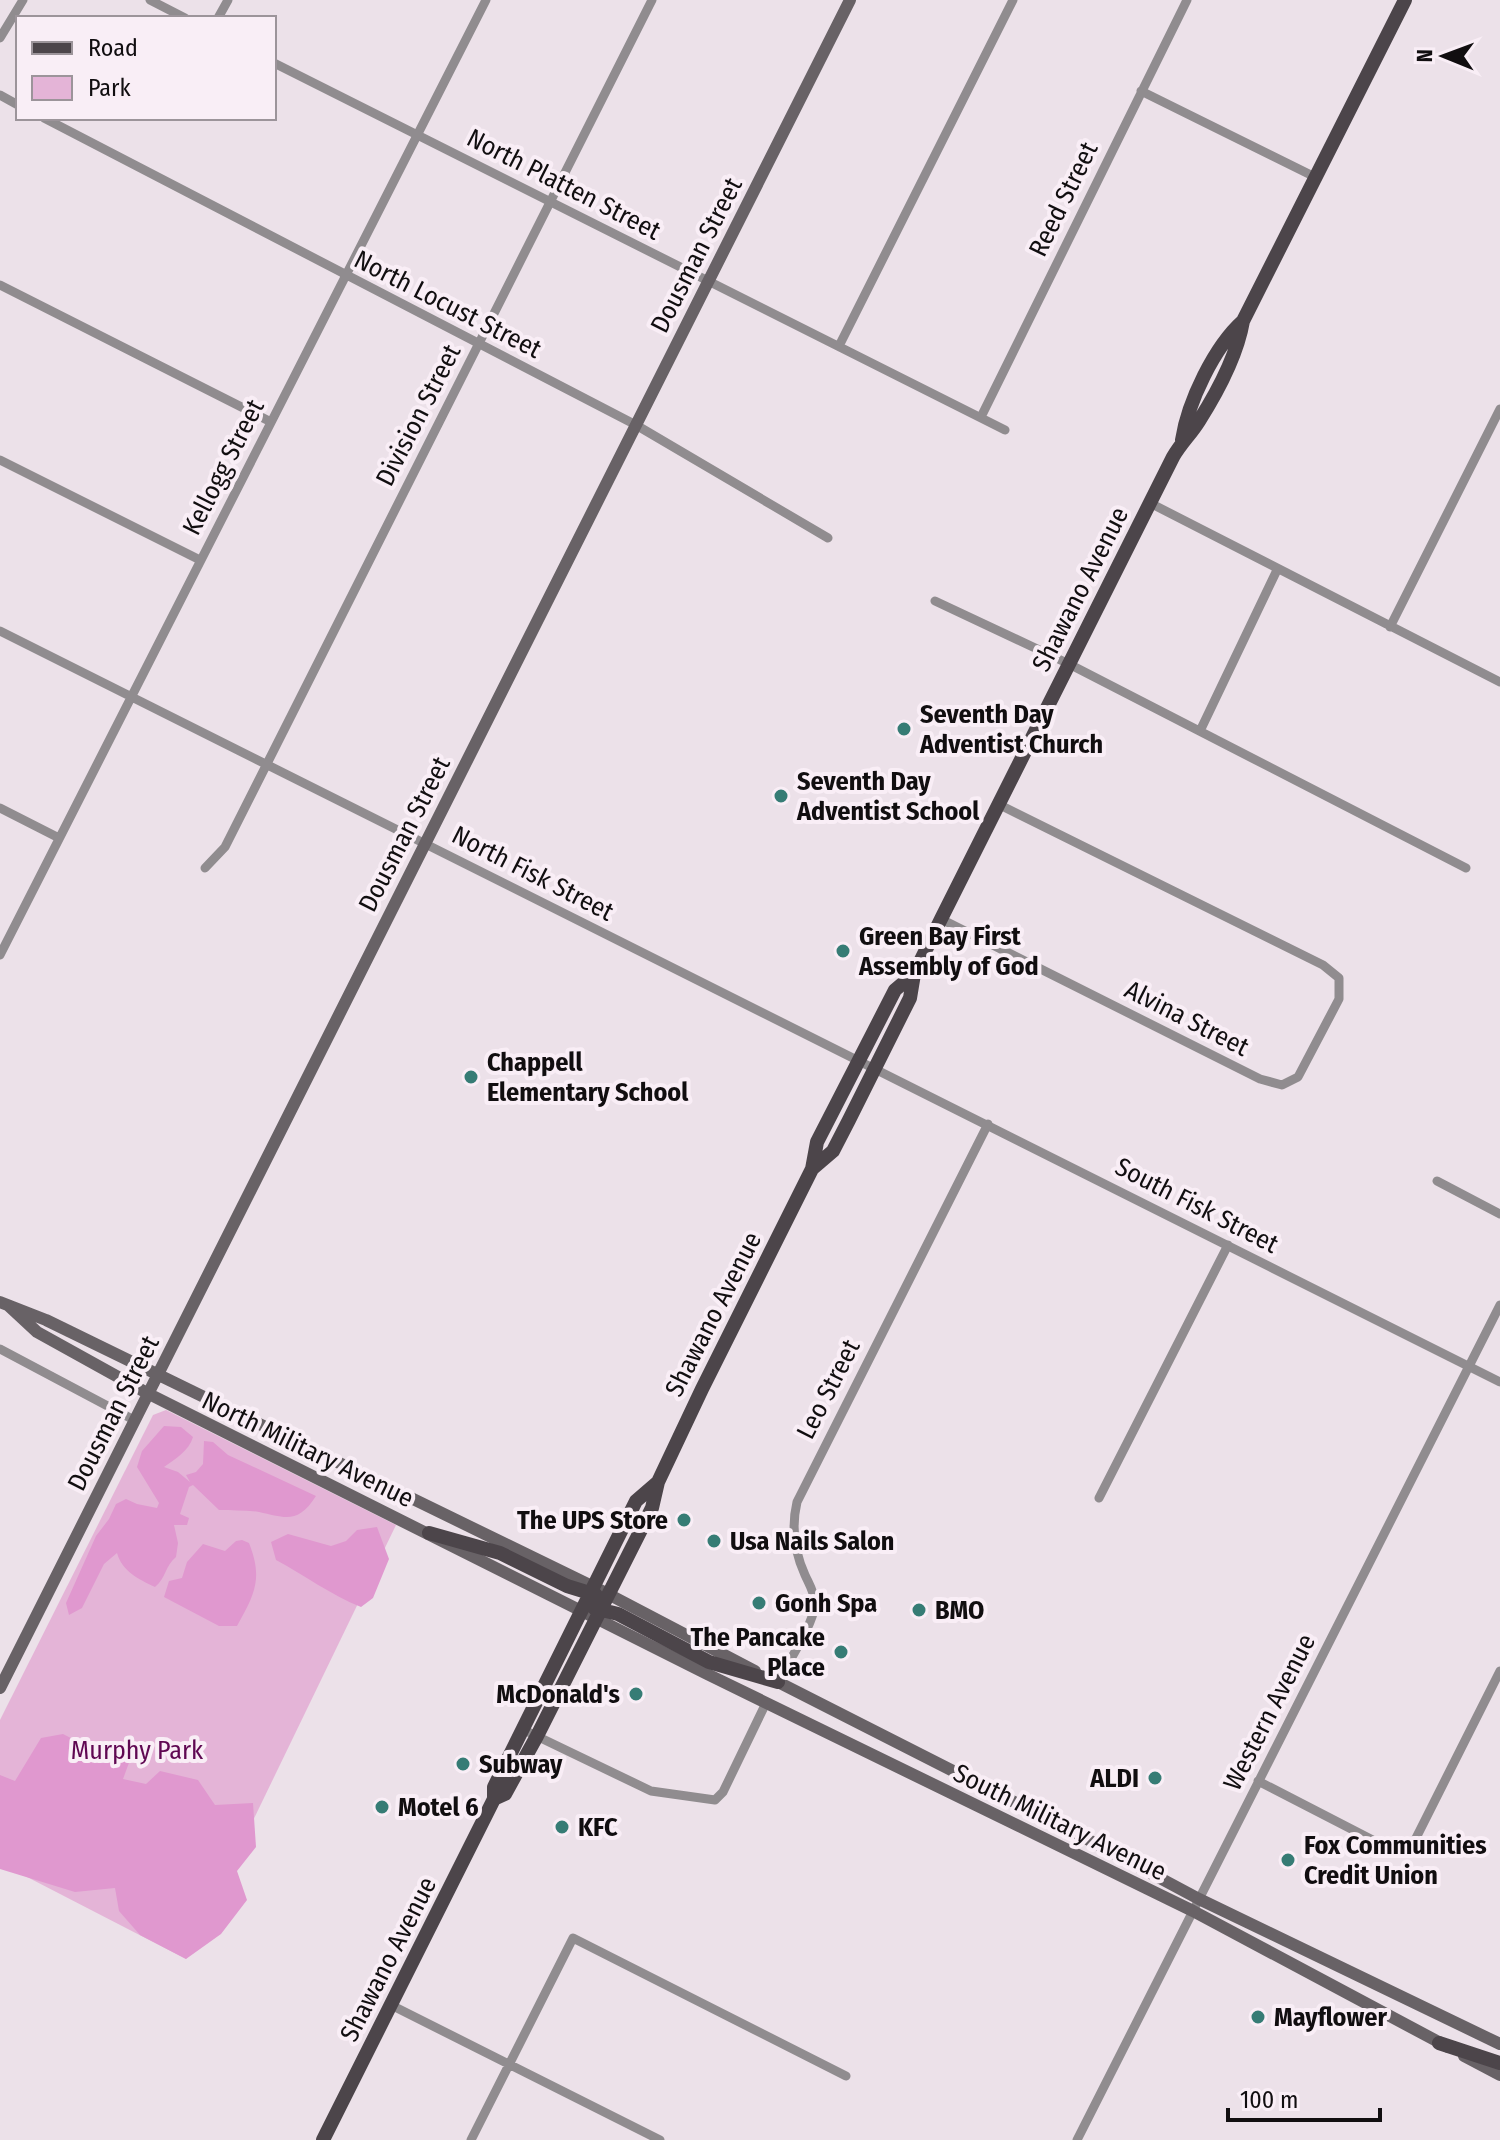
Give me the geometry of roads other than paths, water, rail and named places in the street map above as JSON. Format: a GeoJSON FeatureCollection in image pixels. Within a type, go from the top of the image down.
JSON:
{"type":"FeatureCollection","features":[{"type":"Feature","properties":{"kind":"main road","name":"Dousman Street"},"geometry":{"type":"LineString","coordinates":[[0,1688],[850,0]]}},
{"type":"Feature","properties":{"kind":"main road","name":"Shawano Avenue"},"geometry":{"type":"LineString","coordinates":[[812,1169],[833,1151],[910,998],[914,974],[998,804],[1182,440],[1197,425],[1215,394],[1239,340],[1243,321],[1405,0]]}},
{"type":"Feature","properties":{"kind":"main road","name":"Shawano Avenue"},"geometry":{"type":"LineString","coordinates":[[494,1799],[505,1794],[537,1736],[652,1508],[658,1482],[812,1169],[817,1142],[895,990],[914,974]]}},
{"type":"Feature","properties":{"kind":"main road","name":"North Military Avenue"},"geometry":{"type":"LineString","coordinates":[[4,1304],[46,1320],[157,1374],[590,1590]]}},
{"type":"Feature","properties":{"kind":"main road","name":"North Military Avenue"},"geometry":{"type":"LineString","coordinates":[[4,1304],[37,1332],[147,1393],[581,1609]]}},
{"type":"Feature","properties":{"kind":"main road","name":"Shawano Avenue"},"geometry":{"type":"LineString","coordinates":[[323,2140],[494,1799],[494,1787],[590,1590],[636,1501],[658,1482]]}},
{"type":"Feature","properties":{"kind":"main road"},"geometry":{"type":"LineString","coordinates":[[429,1533],[500,1553],[556,1581],[608,1594]]}},
{"type":"Feature","properties":{"kind":"main road","name":"South Military Avenue"},"geometry":{"type":"LineString","coordinates":[[608,1594],[1085,1838],[1196,1905],[1500,2075]]}},
{"type":"Feature","properties":{"kind":"main road"},"geometry":{"type":"LineString","coordinates":[[581,1609],[618,1614],[709,1662],[778,1682]]}},
{"type":"Feature","properties":{"kind":"main road","name":"South Military Avenue"},"geometry":{"type":"LineString","coordinates":[[599,1613],[766,1703],[1500,2044]]}},
{"type":"Feature","properties":{"kind":"main road"},"geometry":{"type":"LineString","coordinates":[[1439,2043],[1500,2063]]}},
{"type":"Feature","properties":{"kind":"street"},"geometry":{"type":"LineString","coordinates":[[0,38],[23,0]]}},
{"type":"Feature","properties":{"kind":"street"},"geometry":{"type":"LineString","coordinates":[[150,0],[181,16]]}},
{"type":"Feature","properties":{"kind":"street","name":"Kellogg Street"},"geometry":{"type":"LineString","coordinates":[[0,955],[486,0]]}},
{"type":"Feature","properties":{"kind":"street","name":"Division Street"},"geometry":{"type":"LineString","coordinates":[[205,868],[225,847],[652,0]]}},
{"type":"Feature","properties":{"kind":"street"},"geometry":{"type":"LineString","coordinates":[[839,346],[1013,0]]}},
{"type":"Feature","properties":{"kind":"street","name":"Reed Street"},"geometry":{"type":"LineString","coordinates":[[981,417],[1187,0]]}},
{"type":"Feature","properties":{"kind":"street","name":"North Platten Street"},"geometry":{"type":"LineString","coordinates":[[276,64],[1005,430]]}},
{"type":"Feature","properties":{"kind":"street"},"geometry":{"type":"LineString","coordinates":[[1141,91],[1315,177]]}},
{"type":"Feature","properties":{"kind":"street","name":"North Locust Street"},"geometry":{"type":"LineString","coordinates":[[48,120],[636,425],[828,538]]}},
{"type":"Feature","properties":{"kind":"street"},"geometry":{"type":"LineString","coordinates":[[0,285],[271,422]]}},
{"type":"Feature","properties":{"kind":"street"},"geometry":{"type":"LineString","coordinates":[[1390,627],[1500,409]]}},
{"type":"Feature","properties":{"kind":"street"},"geometry":{"type":"LineString","coordinates":[[0,460],[200,560]]}},
{"type":"Feature","properties":{"kind":"street"},"geometry":{"type":"LineString","coordinates":[[1150,503],[1500,682]]}},
{"type":"Feature","properties":{"kind":"street"},"geometry":{"type":"LineString","coordinates":[[1200,731],[1277,570]]}},
{"type":"Feature","properties":{"kind":"street"},"geometry":{"type":"LineString","coordinates":[[935,601],[1069,664],[1466,868]]}},
{"type":"Feature","properties":{"kind":"street","name":"North Fisk Street"},"geometry":{"type":"LineString","coordinates":[[0,631],[875,1068]]}},
{"type":"Feature","properties":{"kind":"street","name":"Alvina Street"},"geometry":{"type":"LineString","coordinates":[[941,919],[1246,1072],[1282,1085],[1298,1077],[1339,999],[1339,978],[1323,965],[998,804]]}},
{"type":"Feature","properties":{"kind":"street"},"geometry":{"type":"LineString","coordinates":[[0,808],[59,838]]}},
{"type":"Feature","properties":{"kind":"street","name":"South Fisk Street"},"geometry":{"type":"LineString","coordinates":[[875,1068],[1500,1382]]}},
{"type":"Feature","properties":{"kind":"street","name":"Leo Street"},"geometry":{"type":"LineString","coordinates":[[778,1682],[815,1605],[814,1593],[794,1542],[797,1502],[988,1124]]}},
{"type":"Feature","properties":{"kind":"street"},"geometry":{"type":"LineString","coordinates":[[1437,1181],[1500,1214]]}},
{"type":"Feature","properties":{"kind":"street"},"geometry":{"type":"LineString","coordinates":[[1099,1498],[1228,1245]]}},
{"type":"Feature","properties":{"kind":"street","name":"Western Avenue"},"geometry":{"type":"LineString","coordinates":[[1077,2140],[1500,1305]]}},
{"type":"Feature","properties":{"kind":"street"},"geometry":{"type":"LineString","coordinates":[[0,1349],[134,1420]]}},
{"type":"Feature","properties":{"kind":"street"},"geometry":{"type":"LineString","coordinates":[[1258,1781],[1400,1852],[1413,1844],[1500,1671]]}},
{"type":"Feature","properties":{"kind":"street"},"geometry":{"type":"LineString","coordinates":[[522,1729],[651,1791],[715,1800],[723,1792],[766,1703]]}},
{"type":"Feature","properties":{"kind":"street"},"geometry":{"type":"LineString","coordinates":[[471,2140],[573,1938],[846,2076]]}},
{"type":"Feature","properties":{"kind":"street"},"geometry":{"type":"LineString","coordinates":[[391,2005],[660,2140]]}},
{"type":"Feature","properties":{"kind":"place","name":"Seventh Day Adventist Church"},"geometry":{"type":"Point","coordinates":[904,729]}},
{"type":"Feature","properties":{"kind":"place","name":"Seventh Day Adventist School"},"geometry":{"type":"Point","coordinates":[781,796]}},
{"type":"Feature","properties":{"kind":"place","name":"Green Bay First Assembly of God"},"geometry":{"type":"Point","coordinates":[843,951]}},
{"type":"Feature","properties":{"kind":"place","name":"Chappell Elementary School"},"geometry":{"type":"Point","coordinates":[471,1077]}},
{"type":"Feature","properties":{"kind":"place","name":"The UPS Store"},"geometry":{"type":"Point","coordinates":[684,1520]}},
{"type":"Feature","properties":{"kind":"place","name":"Usa Nails Salon"},"geometry":{"type":"Point","coordinates":[714,1541]}},
{"type":"Feature","properties":{"kind":"place","name":"Gonh Spa"},"geometry":{"type":"Point","coordinates":[759,1603]}},
{"type":"Feature","properties":{"kind":"place","name":"BMO"},"geometry":{"type":"Point","coordinates":[919,1610]}},
{"type":"Feature","properties":{"kind":"place","name":"The Pancake Place"},"geometry":{"type":"Point","coordinates":[841,1652]}},
{"type":"Feature","properties":{"kind":"place","name":"McDonald's"},"geometry":{"type":"Point","coordinates":[636,1694]}},
{"type":"Feature","properties":{"kind":"place","name":"Subway"},"geometry":{"type":"Point","coordinates":[463,1764]}},
{"type":"Feature","properties":{"kind":"place","name":"ALDI"},"geometry":{"type":"Point","coordinates":[1155,1778]}},
{"type":"Feature","properties":{"kind":"place","name":"Motel 6"},"geometry":{"type":"Point","coordinates":[382,1807]}},
{"type":"Feature","properties":{"kind":"place","name":"KFC"},"geometry":{"type":"Point","coordinates":[562,1827]}},
{"type":"Feature","properties":{"kind":"place","name":"Fox Communities Credit Union"},"geometry":{"type":"Point","coordinates":[1288,1860]}},
{"type":"Feature","properties":{"kind":"place","name":"Mayflower"},"geometry":{"type":"Point","coordinates":[1258,2017]}},
{"type":"Feature","properties":{"kind":"park label","name":"Murphy Park"},"geometry":{"type":"Point","coordinates":[137,1750]}}]}
